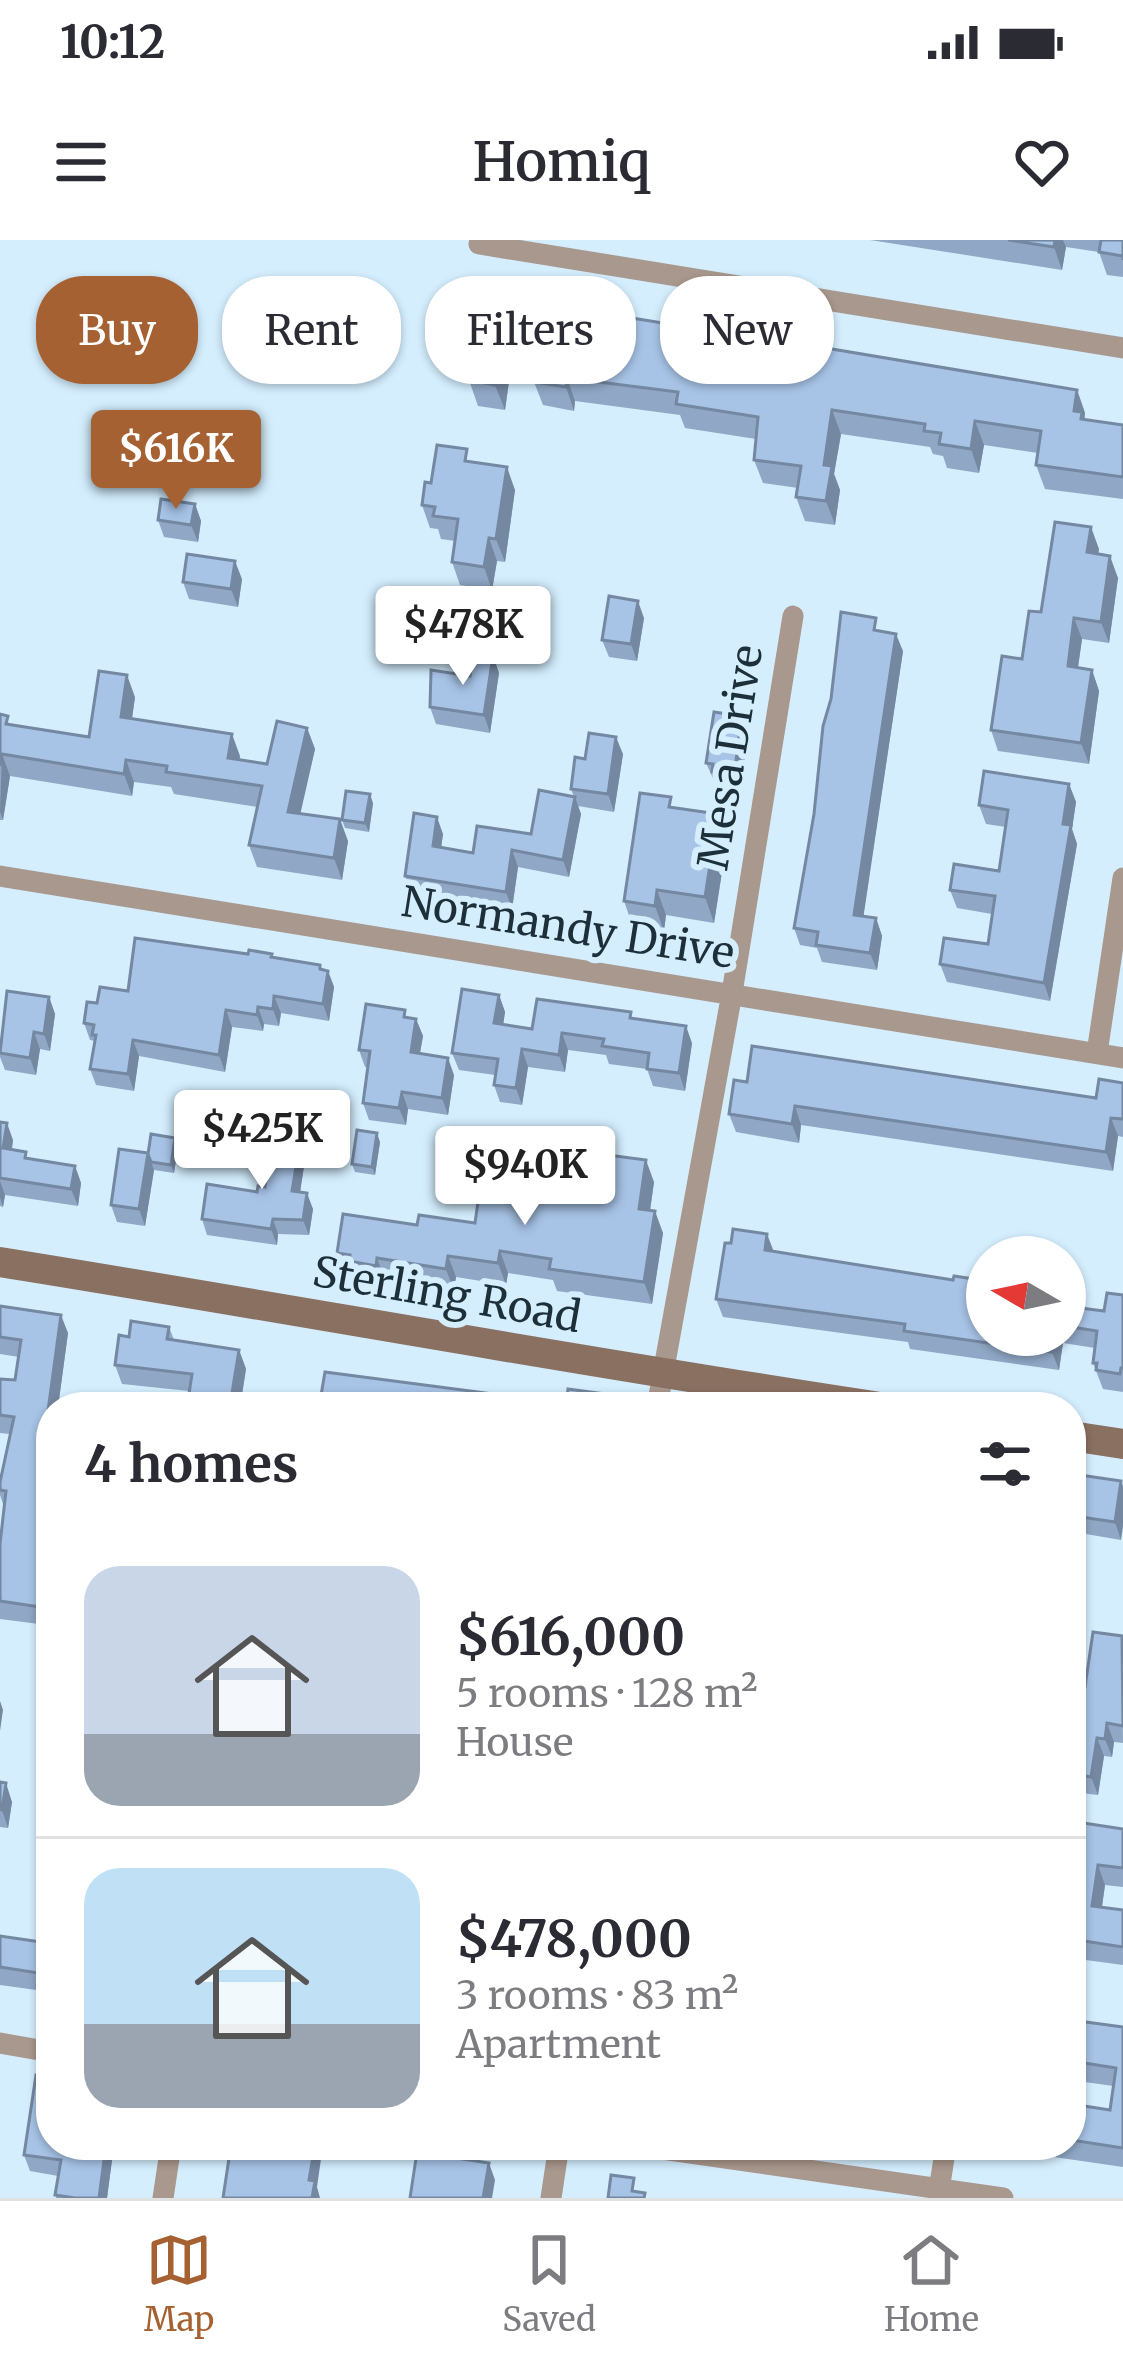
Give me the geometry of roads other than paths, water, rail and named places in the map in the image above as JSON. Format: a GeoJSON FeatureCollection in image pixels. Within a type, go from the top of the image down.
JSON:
{"type":"FeatureCollection","features":[{"type":"Feature","properties":{"kind":"street"},"geometry":{"type":"LineString","coordinates":[[479,244],[1123,348]]}},
{"type":"Feature","properties":{"kind":"street","name":"Mesa Drive"},"geometry":{"type":"LineString","coordinates":[[659,1392],[732,993],[793,616]]}},
{"type":"Feature","properties":{"kind":"street","name":"Normandy Drive"},"geometry":{"type":"LineString","coordinates":[[0,876],[1123,1058]]}},
{"type":"Feature","properties":{"kind":"street"},"geometry":{"type":"LineString","coordinates":[[1096,1053],[1123,878]]}},
{"type":"Feature","properties":{"kind":"street","name":"Sterling Road"},"geometry":{"type":"LineString","coordinates":[[0,1262],[781,1392]]}},
{"type":"Feature","properties":{"kind":"street"},"geometry":{"type":"LineString","coordinates":[[1086,1438],[1123,1444]]}},
{"type":"Feature","properties":{"kind":"street"},"geometry":{"type":"LineString","coordinates":[[0,2043],[36,2049]]}},
{"type":"Feature","properties":{"kind":"street"},"geometry":{"type":"LineString","coordinates":[[163,2198],[169,2160]]}},
{"type":"Feature","properties":{"kind":"street"},"geometry":{"type":"LineString","coordinates":[[551,2198],[557,2160]]}},
{"type":"Feature","properties":{"kind":"street"},"geometry":{"type":"LineString","coordinates":[[729,2160],[939,2193],[1003,2198]]}},
{"type":"Feature","properties":{"kind":"street"},"geometry":{"type":"LineString","coordinates":[[939,2193],[944,2160]]}}]}
